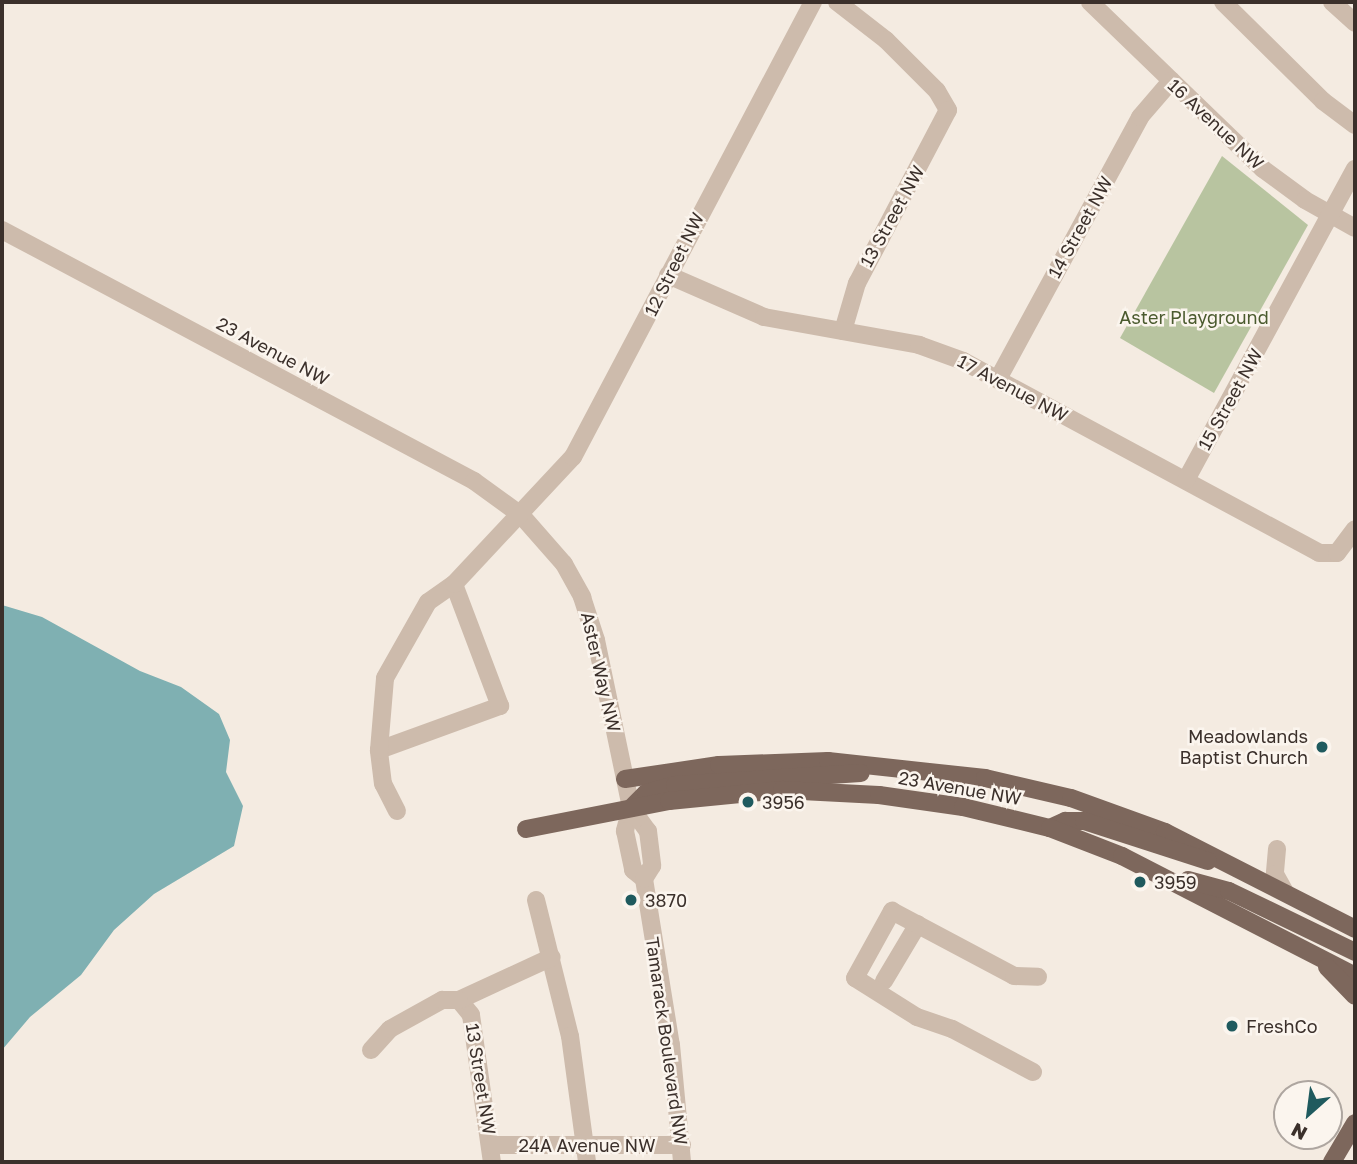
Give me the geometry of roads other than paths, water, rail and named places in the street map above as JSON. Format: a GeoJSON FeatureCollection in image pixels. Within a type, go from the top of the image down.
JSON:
{"type":"FeatureCollection","features":[{"type":"Feature","properties":{"kind":"main road","name":"23 Avenue NW"},"geometry":{"type":"LineString","coordinates":[[625,779],[778,761],[941,771],[1071,798],[1165,832],[1355,929]]}},
{"type":"Feature","properties":{"kind":"main road"},"geometry":{"type":"LineString","coordinates":[[631,808],[646,793],[705,781],[941,771]]}},
{"type":"Feature","properties":{"kind":"main road","name":"23 Avenue NW"},"geometry":{"type":"LineString","coordinates":[[526,829],[631,808],[740,792],[841,792],[962,807],[1050,828],[1161,874],[1355,976]]}},
{"type":"Feature","properties":{"kind":"main road"},"geometry":{"type":"LineString","coordinates":[[1050,828],[1065,821],[1084,821],[1245,872]]}},
{"type":"Feature","properties":{"kind":"main road"},"geometry":{"type":"LineString","coordinates":[[1161,874],[1229,891],[1355,952]]}},
{"type":"Feature","properties":{"kind":"main road"},"geometry":{"type":"LineString","coordinates":[[1314,955],[1355,996]]}},
{"type":"Feature","properties":{"kind":"main road"},"geometry":{"type":"LineString","coordinates":[[1332,1162],[1355,1123]]}},
{"type":"Feature","properties":{"kind":"street","name":"12 Street NW"},"geometry":{"type":"LineString","coordinates":[[397,811],[383,784],[379,750],[385,678],[428,602],[454,584],[521,515],[580,445],[813,2]]}},
{"type":"Feature","properties":{"kind":"street","name":"13 Street NW"},"geometry":{"type":"LineString","coordinates":[[837,2],[875,29],[947,104],[946,119],[857,283],[843,331]]}},
{"type":"Feature","properties":{"kind":"street"},"geometry":{"type":"LineString","coordinates":[[1223,2],[1323,101],[1355,125]]}},
{"type":"Feature","properties":{"kind":"street"},"geometry":{"type":"LineString","coordinates":[[1332,2],[1355,23]]}},
{"type":"Feature","properties":{"kind":"street","name":"16 Avenue NW"},"geometry":{"type":"LineString","coordinates":[[1101,5],[1171,81],[1263,169],[1355,228]]}},
{"type":"Feature","properties":{"kind":"street","name":"14 Street NW"},"geometry":{"type":"LineString","coordinates":[[998,379],[1140,117],[1171,81]]}},
{"type":"Feature","properties":{"kind":"street","name":"15 Street NW"},"geometry":{"type":"LineString","coordinates":[[1186,480],[1355,169]]}},
{"type":"Feature","properties":{"kind":"street","name":"23 Avenue NW"},"geometry":{"type":"LineString","coordinates":[[2,230],[474,481],[521,515]]}},
{"type":"Feature","properties":{"kind":"street","name":"17 Avenue NW"},"geometry":{"type":"LineString","coordinates":[[668,275],[764,317],[933,349],[998,379],[1319,553],[1337,553],[1355,529]]}},
{"type":"Feature","properties":{"kind":"street","name":"Aster Way NW"},"geometry":{"type":"LineString","coordinates":[[521,515],[564,564],[586,606],[631,808]]}},
{"type":"Feature","properties":{"kind":"street"},"geometry":{"type":"LineString","coordinates":[[379,750],[500,706],[454,584]]}},
{"type":"Feature","properties":{"kind":"street","name":"Tamarack Boulevard NW"},"geometry":{"type":"LineString","coordinates":[[631,808],[647,825],[652,866],[644,879],[682,1153]]}},
{"type":"Feature","properties":{"kind":"street"},"geometry":{"type":"LineString","coordinates":[[1277,849],[1275,874],[1285,892]]}},
{"type":"Feature","properties":{"kind":"street"},"geometry":{"type":"LineString","coordinates":[[536,900],[552,957],[587,1154]]}},
{"type":"Feature","properties":{"kind":"street"},"geometry":{"type":"LineString","coordinates":[[1033,1072],[952,1029],[896,1005],[855,978],[892,911],[1014,976],[1038,977]]}},
{"type":"Feature","properties":{"kind":"street"},"geometry":{"type":"LineString","coordinates":[[884,981],[918,924]]}},
{"type":"Feature","properties":{"kind":"street"},"geometry":{"type":"LineString","coordinates":[[371,1051],[390,1029],[442,1000],[459,1000],[552,957]]}},
{"type":"Feature","properties":{"kind":"street","name":"13 Street NW"},"geometry":{"type":"LineString","coordinates":[[459,1000],[471,1015],[492,1154]]}},
{"type":"Feature","properties":{"kind":"street","name":"24A Avenue NW"},"geometry":{"type":"LineString","coordinates":[[492,1154],[682,1153]]}},
{"type":"Feature","properties":{"kind":"water"},"geometry":{"type":"Polygon","coordinates":[[[2,605],[42,617],[140,671],[181,687],[219,714],[230,740],[226,772],[243,806],[234,846],[154,894],[114,930],[81,975],[30,1017],[2,1050],[2,605]]]}},
{"type":"Feature","properties":{"kind":"place","name":"Meadowlands Baptist Church"},"geometry":{"type":"Point","coordinates":[1322,747]}},
{"type":"Feature","properties":{"kind":"place","name":"3956"},"geometry":{"type":"Point","coordinates":[748,802]}},
{"type":"Feature","properties":{"kind":"place","name":"3959"},"geometry":{"type":"Point","coordinates":[1140,882]}},
{"type":"Feature","properties":{"kind":"place","name":"3870"},"geometry":{"type":"Point","coordinates":[631,900]}},
{"type":"Feature","properties":{"kind":"place","name":"FreshCo"},"geometry":{"type":"Point","coordinates":[1232,1026]}},
{"type":"Feature","properties":{"kind":"park label","name":"Aster Playground"},"geometry":{"type":"Point","coordinates":[1194,317]}}]}
